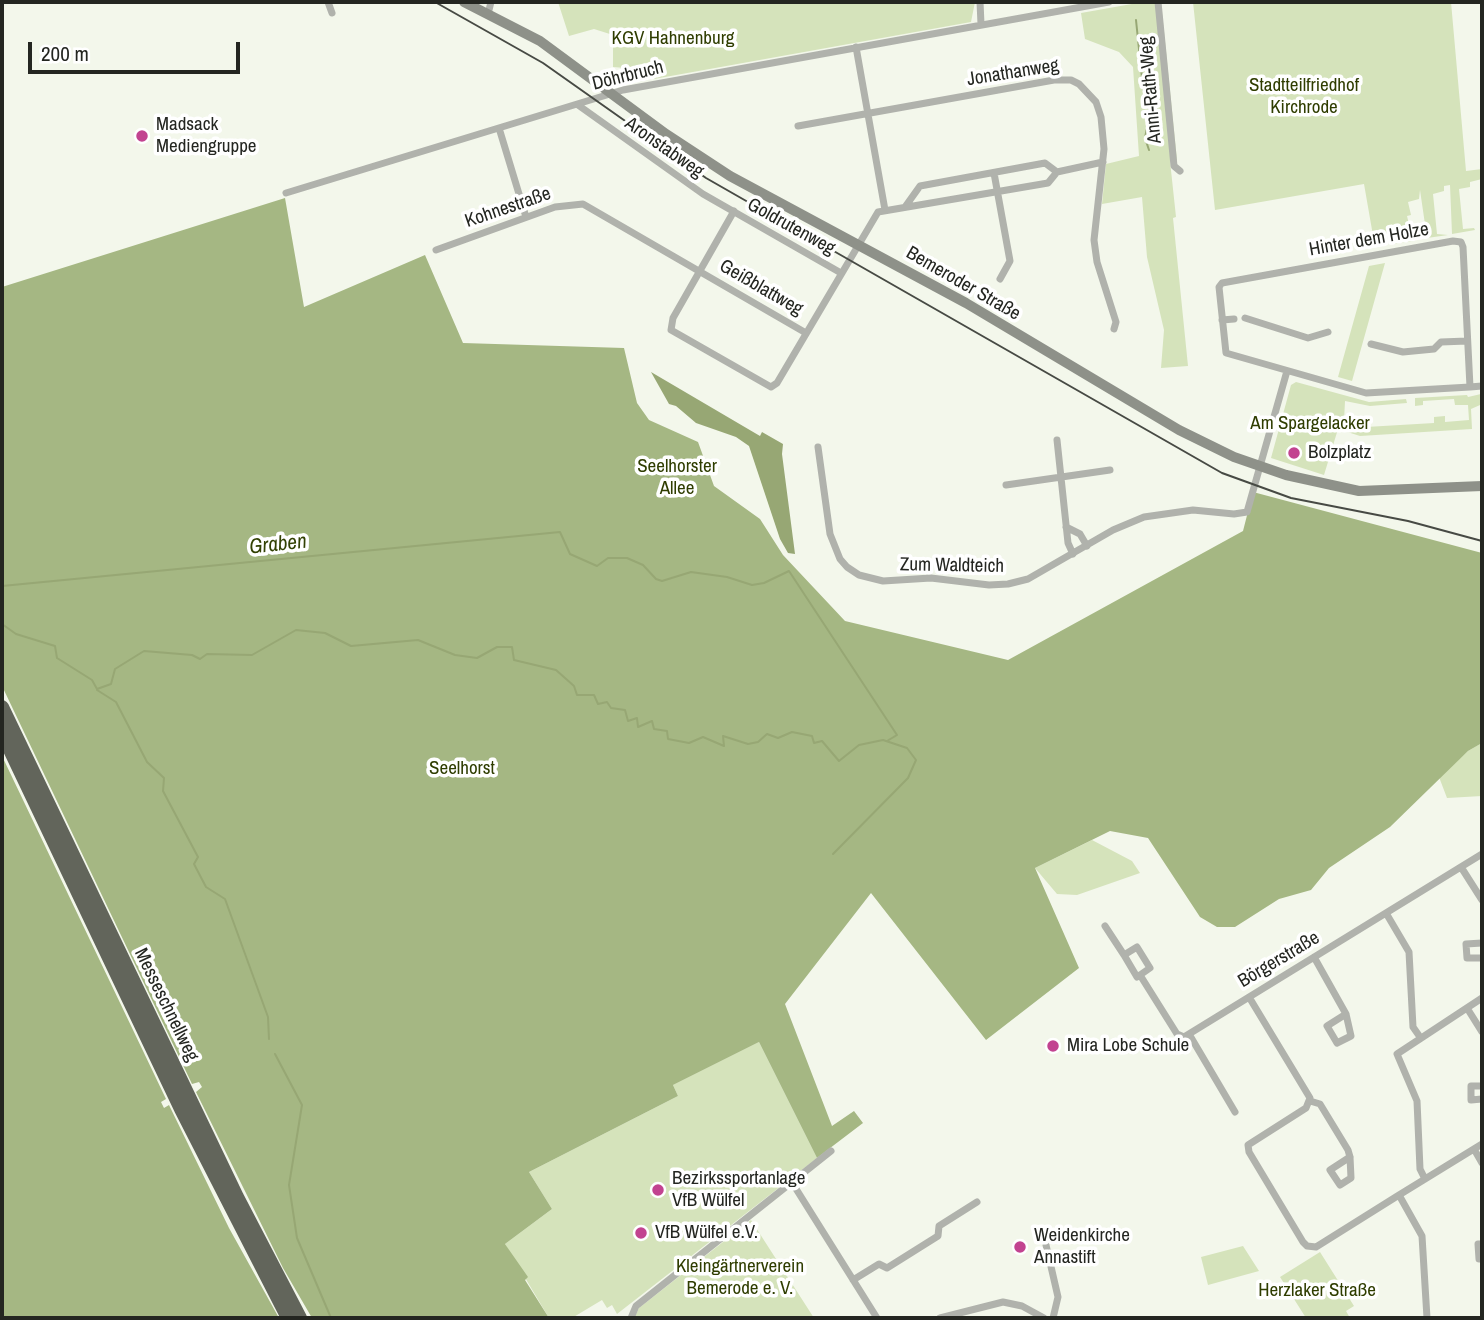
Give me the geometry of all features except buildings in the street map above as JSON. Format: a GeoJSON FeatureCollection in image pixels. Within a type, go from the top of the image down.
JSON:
{"type":"FeatureCollection","features":[{"type":"Feature","properties":{"kind":"highway","name":"Messeschnellweg"},"geometry":{"type":"LineString","coordinates":[[2,707],[237,1197],[300,1318]]}},
{"type":"Feature","properties":{"kind":"highway","name":"Messeschnellweg"},"geometry":{"type":"LineString","coordinates":[[2,733],[187,1121],[288,1318]]}},
{"type":"Feature","properties":{"kind":"main road","name":"Bemeroder Straße"},"geometry":{"type":"LineString","coordinates":[[464,2],[540,41],[609,93],[720,169],[966,303],[1179,430],[1260,467],[1359,491],[1482,486]]}},
{"type":"Feature","properties":{"kind":"street"},"geometry":{"type":"LineString","coordinates":[[328,2],[332,13]]}},
{"type":"Feature","properties":{"kind":"street"},"geometry":{"type":"LineString","coordinates":[[488,14],[491,2]]}},
{"type":"Feature","properties":{"kind":"street"},"geometry":{"type":"LineString","coordinates":[[981,2],[981,24]]}},
{"type":"Feature","properties":{"kind":"street","name":"Döhrbruch"},"geometry":{"type":"LineString","coordinates":[[286,193],[578,106],[609,93],[1109,2]]}},
{"type":"Feature","properties":{"kind":"street","name":"Anni-Rath-Weg"},"geometry":{"type":"LineString","coordinates":[[1158,2],[1174,166],[1180,172]]}},
{"type":"Feature","properties":{"kind":"street"},"geometry":{"type":"LineString","coordinates":[[856,47],[885,210]]}},
{"type":"Feature","properties":{"kind":"street","name":"Jonathanweg"},"geometry":{"type":"LineString","coordinates":[[868,115],[1054,80],[1071,80],[1088,90],[1096,102],[1103,136],[1103,162]]}},
{"type":"Feature","properties":{"kind":"street","name":"Aronstabweg"},"geometry":{"type":"LineString","coordinates":[[578,106],[661,166],[734,211]]}},
{"type":"Feature","properties":{"kind":"street"},"geometry":{"type":"LineString","coordinates":[[798,126],[868,115]]}},
{"type":"Feature","properties":{"kind":"street"},"geometry":{"type":"LineString","coordinates":[[499,128],[526,217]]}},
{"type":"Feature","properties":{"kind":"street"},"geometry":{"type":"LineString","coordinates":[[806,333],[878,212],[1048,183],[1057,172],[1103,162],[1094,240],[1097,262],[1116,322],[1114,329]]}},
{"type":"Feature","properties":{"kind":"street"},"geometry":{"type":"LineString","coordinates":[[905,207],[920,186],[1045,163],[1057,172]]}},
{"type":"Feature","properties":{"kind":"street"},"geometry":{"type":"LineString","coordinates":[[994,173],[1010,261],[1000,279]]}},
{"type":"Feature","properties":{"kind":"street","name":"Kohnestraße"},"geometry":{"type":"LineString","coordinates":[[436,250],[555,207],[583,204],[699,271]]}},
{"type":"Feature","properties":{"kind":"street","name":"Goldrutenweg"},"geometry":{"type":"LineString","coordinates":[[806,333],[777,383],[771,387],[671,330],[673,318],[734,211],[841,273]]}},
{"type":"Feature","properties":{"kind":"street","name":"Hinter dem Holze"},"geometry":{"type":"LineString","coordinates":[[1470,387],[1463,247],[1457,241],[1222,283],[1219,287],[1226,353],[1366,393],[1470,387],[1482,386]]}},
{"type":"Feature","properties":{"kind":"street","name":"Geißblattweg"},"geometry":{"type":"LineString","coordinates":[[699,271],[806,333]]}},
{"type":"Feature","properties":{"kind":"street"},"geometry":{"type":"LineString","coordinates":[[1245,318],[1308,338],[1328,332]]}},
{"type":"Feature","properties":{"kind":"street"},"geometry":{"type":"LineString","coordinates":[[1222,320],[1234,319]]}},
{"type":"Feature","properties":{"kind":"street"},"geometry":{"type":"LineString","coordinates":[[1371,344],[1403,352],[1434,349],[1441,342],[1467,341]]}},
{"type":"Feature","properties":{"kind":"street"},"geometry":{"type":"LineString","coordinates":[[1260,467],[1287,371]]}},
{"type":"Feature","properties":{"kind":"street"},"geometry":{"type":"LineString","coordinates":[[1057,440],[1059,478],[1073,554]]}},
{"type":"Feature","properties":{"kind":"street","name":"Zum Waldteich"},"geometry":{"type":"LineString","coordinates":[[818,447],[834,548],[840,559],[859,575],[883,581],[932,578],[989,585],[1028,579],[1129,522],[1159,513],[1193,510],[1234,514],[1247,512],[1260,467]]}},
{"type":"Feature","properties":{"kind":"street"},"geometry":{"type":"LineString","coordinates":[[1006,485],[1110,470]]}},
{"type":"Feature","properties":{"kind":"street"},"geometry":{"type":"LineString","coordinates":[[1066,527],[1080,534],[1087,545]]}},
{"type":"Feature","properties":{"kind":"street","name":"Börgerstraße"},"geometry":{"type":"LineString","coordinates":[[1189,1034],[1482,854]]}},
{"type":"Feature","properties":{"kind":"street"},"geometry":{"type":"LineString","coordinates":[[1461,867],[1482,900]]}},
{"type":"Feature","properties":{"kind":"street"},"geometry":{"type":"LineString","coordinates":[[1387,913],[1409,951],[1413,1027],[1420,1037]]}},
{"type":"Feature","properties":{"kind":"street"},"geometry":{"type":"LineString","coordinates":[[1105,926],[1137,977],[1150,968],[1137,947],[1124,955]]}},
{"type":"Feature","properties":{"kind":"street"},"geometry":{"type":"LineString","coordinates":[[1482,943],[1466,944],[1467,958],[1482,958]]}},
{"type":"Feature","properties":{"kind":"street"},"geometry":{"type":"LineString","coordinates":[[1314,957],[1346,1014]]}},
{"type":"Feature","properties":{"kind":"street"},"geometry":{"type":"LineString","coordinates":[[1140,975],[1177,1034],[1180,1037],[1189,1034],[1236,1112]]}},
{"type":"Feature","properties":{"kind":"street"},"geometry":{"type":"LineString","coordinates":[[1249,997],[1310,1101],[1320,1104],[1350,1157]]}},
{"type":"Feature","properties":{"kind":"street"},"geometry":{"type":"LineString","coordinates":[[1425,1179],[1420,1169],[1417,1101],[1396,1058],[1398,1051],[1482,998]]}},
{"type":"Feature","properties":{"kind":"street"},"geometry":{"type":"LineString","coordinates":[[1467,1008],[1482,1032]]}},
{"type":"Feature","properties":{"kind":"street"},"geometry":{"type":"LineString","coordinates":[[1482,1086],[1471,1086],[1471,1100],[1482,1099]]}},
{"type":"Feature","properties":{"kind":"street"},"geometry":{"type":"LineString","coordinates":[[1310,1101],[1306,1108],[1248,1146],[1303,1242],[1311,1248],[1482,1144]]}},
{"type":"Feature","properties":{"kind":"street"},"geometry":{"type":"LineString","coordinates":[[1474,1150],[1482,1163]]}},
{"type":"Feature","properties":{"kind":"street"},"geometry":{"type":"LineString","coordinates":[[631,1318],[636,1306],[793,1184],[831,1151]]}},
{"type":"Feature","properties":{"kind":"street"},"geometry":{"type":"LineString","coordinates":[[793,1184],[877,1318]]}},
{"type":"Feature","properties":{"kind":"street"},"geometry":{"type":"LineString","coordinates":[[1399,1195],[1422,1236],[1427,1318]]}},
{"type":"Feature","properties":{"kind":"street"},"geometry":{"type":"LineString","coordinates":[[853,1280],[879,1264],[887,1268],[938,1236],[939,1226],[977,1202]]}},
{"type":"Feature","properties":{"kind":"street"},"geometry":{"type":"LineString","coordinates":[[1482,1244],[1478,1244],[1479,1259],[1482,1259]]}},
{"type":"Feature","properties":{"kind":"street"},"geometry":{"type":"LineString","coordinates":[[1046,1245],[1059,1297],[1053,1318]]}},
{"type":"Feature","properties":{"kind":"street"},"geometry":{"type":"LineString","coordinates":[[940,1318],[1008,1302],[1044,1318]]}},
{"type":"Feature","properties":{"kind":"green space","name":"KGV Hahnenburg"},"geometry":{"type":"Polygon","coordinates":[[[558,2],[975,2],[971,22],[654,79],[651,70],[613,67],[613,35],[594,29],[569,36],[558,2]]]}},
{"type":"Feature","properties":{"kind":"green space"},"geometry":{"type":"Polygon","coordinates":[[[1143,2],[1161,2],[1177,160],[1170,161],[1176,217],[1173,218],[1188,366],[1161,368],[1164,330],[1147,257],[1142,197],[1102,204],[1106,164],[1139,156],[1133,67],[1119,52],[1085,39],[1081,13],[1143,2]]]}},
{"type":"Feature","properties":{"kind":"green space","name":"Stadtteilfriedhof Kirchrode"},"geometry":{"type":"Polygon","coordinates":[[[1193,2],[1451,2],[1466,171],[1482,169],[1482,179],[1470,182],[1470,187],[1459,189],[1463,229],[1475,230],[1452,234],[1450,185],[1444,186],[1444,191],[1433,194],[1437,234],[1448,235],[1427,238],[1420,190],[1419,199],[1408,202],[1411,215],[1407,216],[1413,241],[1394,244],[1397,235],[1391,233],[1387,245],[1375,247],[1364,184],[1215,210],[1193,2]]]}},
{"type":"Feature","properties":{"kind":"green space","name":"Seelhorst"},"geometry":{"type":"Polygon","coordinates":[[[285,198],[304,307],[425,255],[463,343],[624,348],[637,403],[649,420],[698,442],[714,486],[760,519],[783,555],[845,621],[1008,660],[1243,531],[1253,492],[1482,553],[1482,743],[1468,751],[1390,827],[1329,868],[1311,890],[1279,899],[1235,927],[1217,927],[1200,917],[1148,838],[1110,831],[1035,868],[1079,968],[986,1040],[871,893],[785,1004],[832,1126],[854,1111],[863,1123],[817,1158],[759,1042],[673,1085],[678,1096],[529,1172],[552,1209],[505,1244],[528,1277],[525,1280],[549,1318],[312,1318],[283,1268],[196,1092],[202,1087],[199,1082],[192,1084],[2,686],[2,287],[285,198]]]}},
{"type":"Feature","properties":{"kind":"green space"},"geometry":{"type":"Polygon","coordinates":[[[1385,263],[1352,381],[1338,377],[1369,266],[1385,263]]]}},
{"type":"Feature","properties":{"kind":"green space","name":"Am Spargelacker"},"geometry":{"type":"Polygon","coordinates":[[[1296,382],[1369,402],[1406,399],[1407,403],[1370,406],[1345,401],[1344,421],[1366,427],[1434,423],[1434,417],[1445,416],[1445,422],[1469,420],[1468,405],[1455,405],[1454,399],[1423,401],[1423,405],[1415,406],[1415,398],[1468,397],[1481,394],[1480,405],[1471,409],[1472,429],[1360,436],[1338,429],[1324,475],[1271,458],[1291,385],[1296,382]]]}},
{"type":"Feature","properties":{"kind":"green space"},"geometry":{"type":"Polygon","coordinates":[[[1482,743],[1482,796],[1447,798],[1439,777],[1468,751],[1482,743]]]}},
{"type":"Feature","properties":{"kind":"green space"},"geometry":{"type":"Polygon","coordinates":[[[2,756],[166,1099],[161,1102],[164,1108],[169,1105],[229,1228],[279,1318],[2,1318],[2,756]]]}},
{"type":"Feature","properties":{"kind":"green space"},"geometry":{"type":"Polygon","coordinates":[[[1092,840],[1132,861],[1140,873],[1077,895],[1057,894],[1035,868],[1092,840]]]}},
{"type":"Feature","properties":{"kind":"green space","name":"Bezirkssportanlage VfB Wülfel"},"geometry":{"type":"Polygon","coordinates":[[[759,1042],[817,1158],[617,1314],[612,1305],[607,1308],[602,1300],[572,1318],[549,1318],[505,1244],[552,1209],[529,1172],[678,1096],[673,1085],[759,1042]]]}},
{"type":"Feature","properties":{"kind":"green space","name":"Kleingärtnerverein Bemerode e. V."},"geometry":{"type":"Polygon","coordinates":[[[751,1220],[814,1318],[634,1318],[639,1308],[751,1220]]]}},
{"type":"Feature","properties":{"kind":"green space"},"geometry":{"type":"Polygon","coordinates":[[[1243,1246],[1259,1271],[1208,1285],[1201,1257],[1243,1246]]]}},
{"type":"Feature","properties":{"kind":"green space","name":"Herzlaker Straße"},"geometry":{"type":"Polygon","coordinates":[[[1320,1252],[1354,1306],[1346,1311],[1350,1318],[1306,1318],[1280,1277],[1320,1252]]]}},
{"type":"Feature","properties":{"kind":"shaded area"},"geometry":{"type":"Polygon","coordinates":[[[651,372],[760,436],[762,432],[783,444],[795,554],[788,553],[780,539],[749,446],[736,437],[696,423],[676,406],[669,404],[651,372]]]}},
{"type":"Feature","properties":{"kind":"waterway"},"geometry":{"type":"LineString","coordinates":[[1136,20],[1143,88],[1150,113],[1145,138],[1149,150]]}},
{"type":"Feature","properties":{"kind":"waterway","name":"Graben"},"geometry":{"type":"LineString","coordinates":[[2,586],[560,532],[570,554],[597,566],[608,558],[627,558],[643,565],[656,579],[662,581],[691,572],[727,577],[752,585],[764,583],[789,571],[897,735],[887,741]]}},
{"type":"Feature","properties":{"kind":"waterway"},"geometry":{"type":"LineString","coordinates":[[2,624],[16,634],[55,646],[57,658],[92,680],[97,689],[111,684],[115,669],[144,651],[192,655],[200,659],[207,654],[252,655],[296,630],[325,633],[351,646],[418,640],[455,655],[477,658],[497,647],[512,647],[514,660],[556,670],[574,686],[577,695],[594,695],[598,704],[607,702],[611,708],[625,710],[628,721],[637,718],[638,727],[652,721],[654,729],[667,731],[668,739],[689,743],[703,737],[724,746],[723,736],[748,744],[758,742],[767,734],[778,738],[792,732],[812,736],[814,743],[822,741],[839,761],[859,745],[883,740],[907,748],[916,760],[908,778],[833,854]]}},
{"type":"Feature","properties":{"kind":"waterway"},"geometry":{"type":"LineString","coordinates":[[97,690],[116,702],[147,762],[164,778],[163,791],[198,857],[194,864],[206,887],[225,899],[268,1017],[269,1039]]}},
{"type":"Feature","properties":{"kind":"waterway"},"geometry":{"type":"LineString","coordinates":[[275,1054],[302,1105],[289,1185],[297,1238],[331,1318]]}},
{"type":"Feature","properties":{"kind":"tram line"},"geometry":{"type":"LineString","coordinates":[[435,2],[543,63],[706,178],[1222,473],[1291,498],[1408,521],[1482,541]]}},
{"type":"Feature","properties":{"kind":"place","name":"Madsack Mediengruppe"},"geometry":{"type":"Point","coordinates":[142,136]}},
{"type":"Feature","properties":{"kind":"place","name":"Bolzplatz"},"geometry":{"type":"Point","coordinates":[1294,453]}},
{"type":"Feature","properties":{"kind":"place","name":"Mira Lobe Schule"},"geometry":{"type":"Point","coordinates":[1053,1046]}},
{"type":"Feature","properties":{"kind":"place","name":"Bezirkssportanlage VfB Wülfel"},"geometry":{"type":"Point","coordinates":[658,1190]}},
{"type":"Feature","properties":{"kind":"place","name":"VfB Wülfel e.V."},"geometry":{"type":"Point","coordinates":[641,1233]}},
{"type":"Feature","properties":{"kind":"place","name":"Weidenkirche Annastift"},"geometry":{"type":"Point","coordinates":[1020,1247]}},
{"type":"Feature","properties":{"kind":"park label","name":"Seelhorster Allee"},"geometry":{"type":"Point","coordinates":[677,478]}}]}
